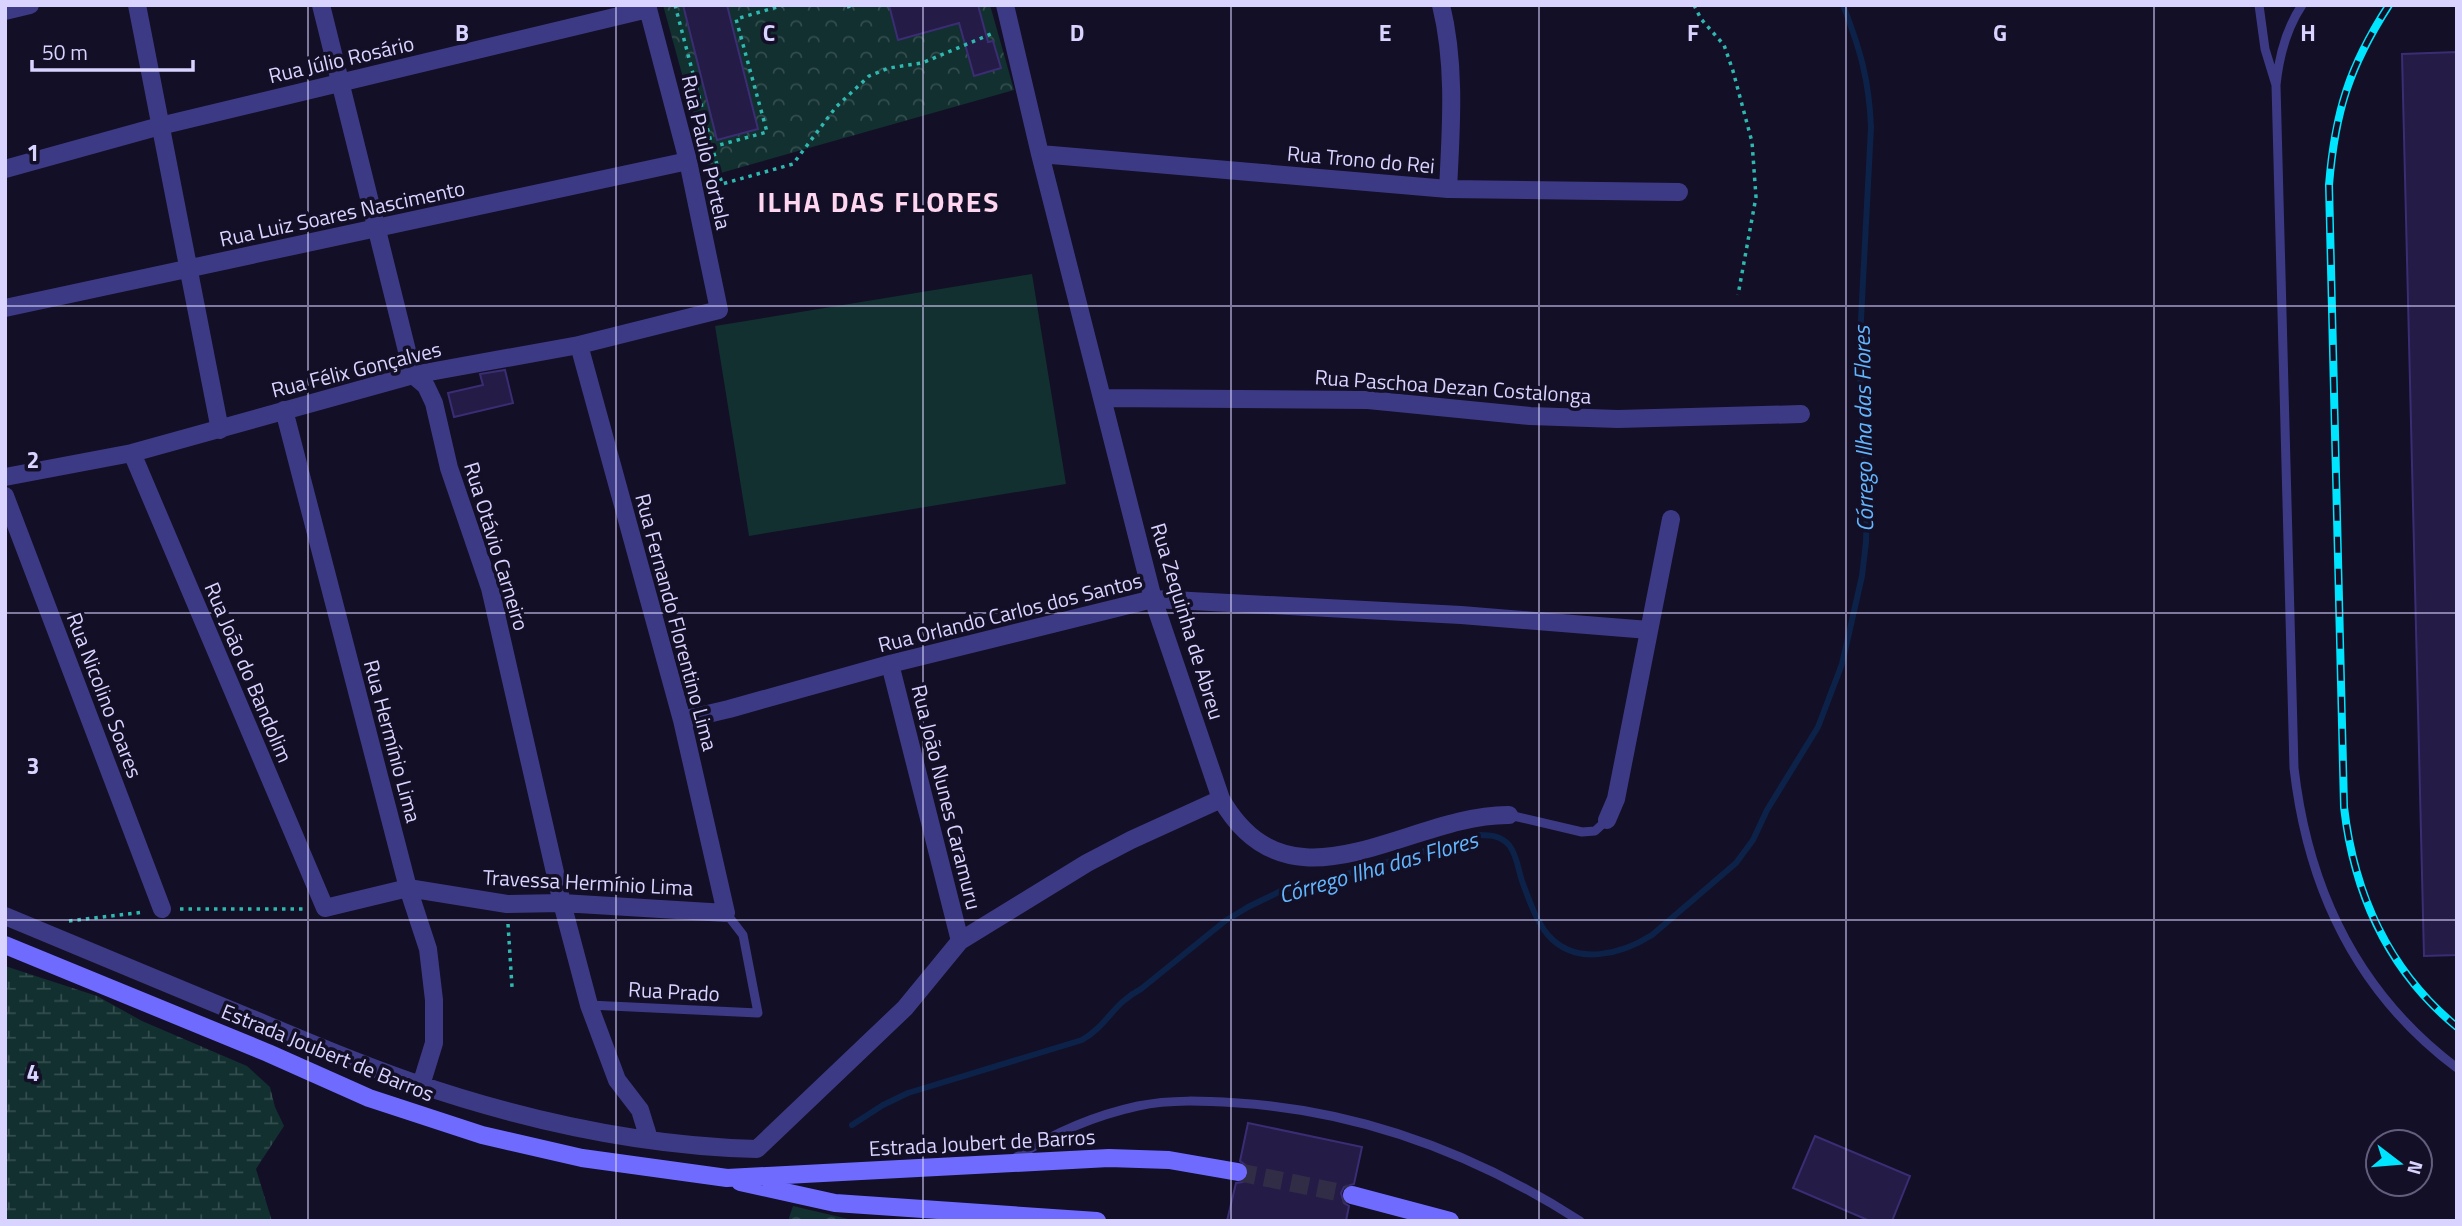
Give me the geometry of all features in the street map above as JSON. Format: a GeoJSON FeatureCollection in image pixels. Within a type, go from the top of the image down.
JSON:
{"type":"FeatureCollection","features":[{"type":"Feature","properties":{"kind":"main road","name":"Estrada Joubert de Barros"},"geometry":{"type":"LineString","coordinates":[[5,945],[268,1053],[369,1098],[436,1121],[519,1144],[582,1158],[727,1178],[781,1193],[835,1203],[1097,1221]]}},
{"type":"Feature","properties":{"kind":"main road","name":"Estrada Joubert de Barros"},"geometry":{"type":"LineString","coordinates":[[727,1178],[1139,1158],[1170,1160],[1238,1172]]}},
{"type":"Feature","properties":{"kind":"main road"},"geometry":{"type":"LineString","coordinates":[[1352,1195],[1450,1221]]}},
{"type":"Feature","properties":{"kind":"street"},"geometry":{"type":"LineString","coordinates":[[5,11],[30,5]]}},
{"type":"Feature","properties":{"kind":"street"},"geometry":{"type":"LineString","coordinates":[[137,5],[220,430]]}},
{"type":"Feature","properties":{"kind":"street","name":"Rua Otávio Carneiro"},"geometry":{"type":"LineString","coordinates":[[321,5],[413,375],[426,386],[434,403],[449,468],[490,588],[562,903],[589,1005],[617,1080],[640,1110],[649,1139]]}},
{"type":"Feature","properties":{"kind":"street","name":"Rua Zequinha de Abreu"},"geometry":{"type":"LineString","coordinates":[[1005,5],[1153,599],[1221,800],[1249,837],[1269,849],[1289,856],[1310,858],[1368,849],[1463,819],[1487,814],[1509,814]]}},
{"type":"Feature","properties":{"kind":"street"},"geometry":{"type":"LineString","coordinates":[[1441,5],[1447,26],[1451,107],[1448,189]]}},
{"type":"Feature","properties":{"kind":"street","name":"Rua Júlio Rosário"},"geometry":{"type":"LineString","coordinates":[[5,169],[160,126],[648,7]]}},
{"type":"Feature","properties":{"kind":"street","name":"Rua Paulo Portela"},"geometry":{"type":"LineString","coordinates":[[648,7],[688,161],[719,310]]}},
{"type":"Feature","properties":{"kind":"street","name":"Rua Trono do Rei"},"geometry":{"type":"LineString","coordinates":[[1040,154],[1448,189],[1679,192]]}},
{"type":"Feature","properties":{"kind":"street","name":"Rua Luiz Soares Nascimento"},"geometry":{"type":"LineString","coordinates":[[5,308],[688,161]]}},
{"type":"Feature","properties":{"kind":"street","name":"Rua Félix Gonçalves"},"geometry":{"type":"LineString","coordinates":[[5,477],[132,453],[413,375],[579,345],[719,310]]}},
{"type":"Feature","properties":{"kind":"street","name":"Rua Fernando Florentino Lima"},"geometry":{"type":"LineString","coordinates":[[579,345],[681,720],[726,913]]}},
{"type":"Feature","properties":{"kind":"street","name":"Rua Paschoa Dezan Costalonga"},"geometry":{"type":"LineString","coordinates":[[1103,398],[1368,400],[1530,416],[1618,419],[1801,414]]}},
{"type":"Feature","properties":{"kind":"street","name":"Rua Hermínio Lima"},"geometry":{"type":"LineString","coordinates":[[284,410],[408,888],[428,949],[434,1000],[434,1043],[421,1085]]}},
{"type":"Feature","properties":{"kind":"street","name":"Rua João do Bandolim"},"geometry":{"type":"LineString","coordinates":[[132,453],[325,908]]}},
{"type":"Feature","properties":{"kind":"street","name":"Rua Nicolino Soares"},"geometry":{"type":"LineString","coordinates":[[5,496],[162,909]]}},
{"type":"Feature","properties":{"kind":"street"},"geometry":{"type":"LineString","coordinates":[[1607,820],[1616,799],[1671,519]]}},
{"type":"Feature","properties":{"kind":"street","name":"Rua Orlando Carlos dos Santos"},"geometry":{"type":"LineString","coordinates":[[681,720],[890,664],[1153,599],[1461,615],[1649,630]]}},
{"type":"Feature","properties":{"kind":"street","name":"Rua João Nunes Caramuru"},"geometry":{"type":"LineString","coordinates":[[890,664],[960,941]]}},
{"type":"Feature","properties":{"kind":"street"},"geometry":{"type":"LineString","coordinates":[[5,916],[355,1062],[421,1085],[523,1114],[582,1127],[649,1139],[757,1149],[905,1007],[960,941],[1087,863],[1221,800]]}},
{"type":"Feature","properties":{"kind":"street","name":"Travessa Hermínio Lima"},"geometry":{"type":"LineString","coordinates":[[325,908],[408,888],[507,904],[562,903],[726,913]]}},
{"type":"Feature","properties":{"kind":"lane"},"geometry":{"type":"LineString","coordinates":[[2259,5],[2264,49],[2276,85]]}},
{"type":"Feature","properties":{"kind":"lane"},"geometry":{"type":"LineString","coordinates":[[2302,5],[2286,36],[2276,85],[2294,768],[2298,804],[2316,876],[2346,942],[2388,1003],[2413,1031],[2457,1068]]}},
{"type":"Feature","properties":{"kind":"lane","name":"Rua Zequinha de Abreu"},"geometry":{"type":"LineString","coordinates":[[1509,814],[1582,832],[1595,831],[1607,820]]}},
{"type":"Feature","properties":{"kind":"lane","name":"Rua Prado"},"geometry":{"type":"LineString","coordinates":[[589,1005],[758,1013],[743,935],[726,913]]}},
{"type":"Feature","properties":{"kind":"lane"},"geometry":{"type":"LineString","coordinates":[[1006,1164],[1057,1133],[1084,1122],[1141,1106],[1193,1101],[1262,1104],[1346,1118],[1421,1141],[1499,1174],[1580,1221]]}},
{"type":"Feature","properties":{"kind":"path"},"geometry":{"type":"LineString","coordinates":[[675,5],[722,184],[793,164],[836,107],[869,76],[889,68],[922,63],[992,35]]}},
{"type":"Feature","properties":{"kind":"path"},"geometry":{"type":"LineString","coordinates":[[712,148],[767,132],[736,19],[784,5]]}},
{"type":"Feature","properties":{"kind":"path"},"geometry":{"type":"LineString","coordinates":[[1694,5],[1701,19],[1724,45],[1752,142],[1756,197],[1738,295]]}},
{"type":"Feature","properties":{"kind":"path"},"geometry":{"type":"LineString","coordinates":[[507,904],[512,987]]}},
{"type":"Feature","properties":{"kind":"green space"},"geometry":{"type":"Polygon","coordinates":[[[663,5],[990,5],[1014,90],[710,176],[663,5]]]}},
{"type":"Feature","properties":{"kind":"green space"},"geometry":{"type":"Polygon","coordinates":[[[1032,274],[1066,484],[749,536],[715,326],[1032,274]]]}},
{"type":"Feature","properties":{"kind":"green space"},"geometry":{"type":"Polygon","coordinates":[[[5,966],[97,996],[142,1021],[247,1066],[270,1087],[284,1126],[256,1169],[272,1221],[5,1221],[5,966]]]}},
{"type":"Feature","properties":{"kind":"green space"},"geometry":{"type":"Polygon","coordinates":[[[793,1206],[857,1221],[788,1221],[793,1206]]]}},
{"type":"Feature","properties":{"kind":"building"},"geometry":{"type":"Polygon","coordinates":[[[683,5],[727,5],[758,129],[717,140],[683,5]]]}},
{"type":"Feature","properties":{"kind":"building"},"geometry":{"type":"Polygon","coordinates":[[[889,5],[978,5],[988,42],[993,41],[1001,68],[974,76],[959,23],[898,40],[889,5]]]}},
{"type":"Feature","properties":{"kind":"building"},"geometry":{"type":"Polygon","coordinates":[[[2457,52],[2457,955],[2424,956],[2402,54],[2457,52]]]}},
{"type":"Feature","properties":{"kind":"building"},"geometry":{"type":"Polygon","coordinates":[[[505,370],[513,403],[454,417],[448,393],[483,385],[480,374],[505,370]]]}},
{"type":"Feature","properties":{"kind":"building"},"geometry":{"type":"Polygon","coordinates":[[[1248,1123],[1362,1147],[1354,1184],[1344,1187],[1341,1193],[1344,1203],[1349,1206],[1346,1221],[1227,1221],[1236,1183],[1243,1182],[1249,1175],[1248,1167],[1240,1161],[1248,1123]]]}},
{"type":"Feature","properties":{"kind":"building"},"geometry":{"type":"Polygon","coordinates":[[[1815,1136],[1910,1176],[1892,1221],[1870,1221],[1793,1188],[1815,1136]]]}},
{"type":"Feature","properties":{"kind":"waterway","name":"Córrego Ilha das Flores"},"geometry":{"type":"LineString","coordinates":[[852,1125],[908,1093],[1082,1040],[1098,1028],[1123,1001],[1225,921],[1285,889],[1323,881],[1480,835],[1492,836],[1503,840],[1512,849],[1533,909],[1548,935],[1559,945],[1572,951],[1599,954],[1627,948],[1652,935],[1736,863],[1753,840],[1767,810],[1818,727],[1842,664],[1862,576],[1867,503],[1859,358],[1871,127],[1863,64],[1843,5]]}},
{"type":"Feature","properties":{"kind":"tunnel"},"geometry":{"type":"LineString","coordinates":[[1238,1172],[1352,1195]]}},
{"type":"Feature","properties":{"kind":"railway"},"geometry":{"type":"LineString","coordinates":[[2389,5],[2364,49],[2346,91],[2335,135],[2329,185],[2344,807],[2356,870],[2379,929],[2412,981],[2457,1027]]}},
{"type":"Feature","properties":{"kind":"district","name":"ILHA DAS FLORES"},"geometry":{"type":"Point","coordinates":[879,201]}}]}
